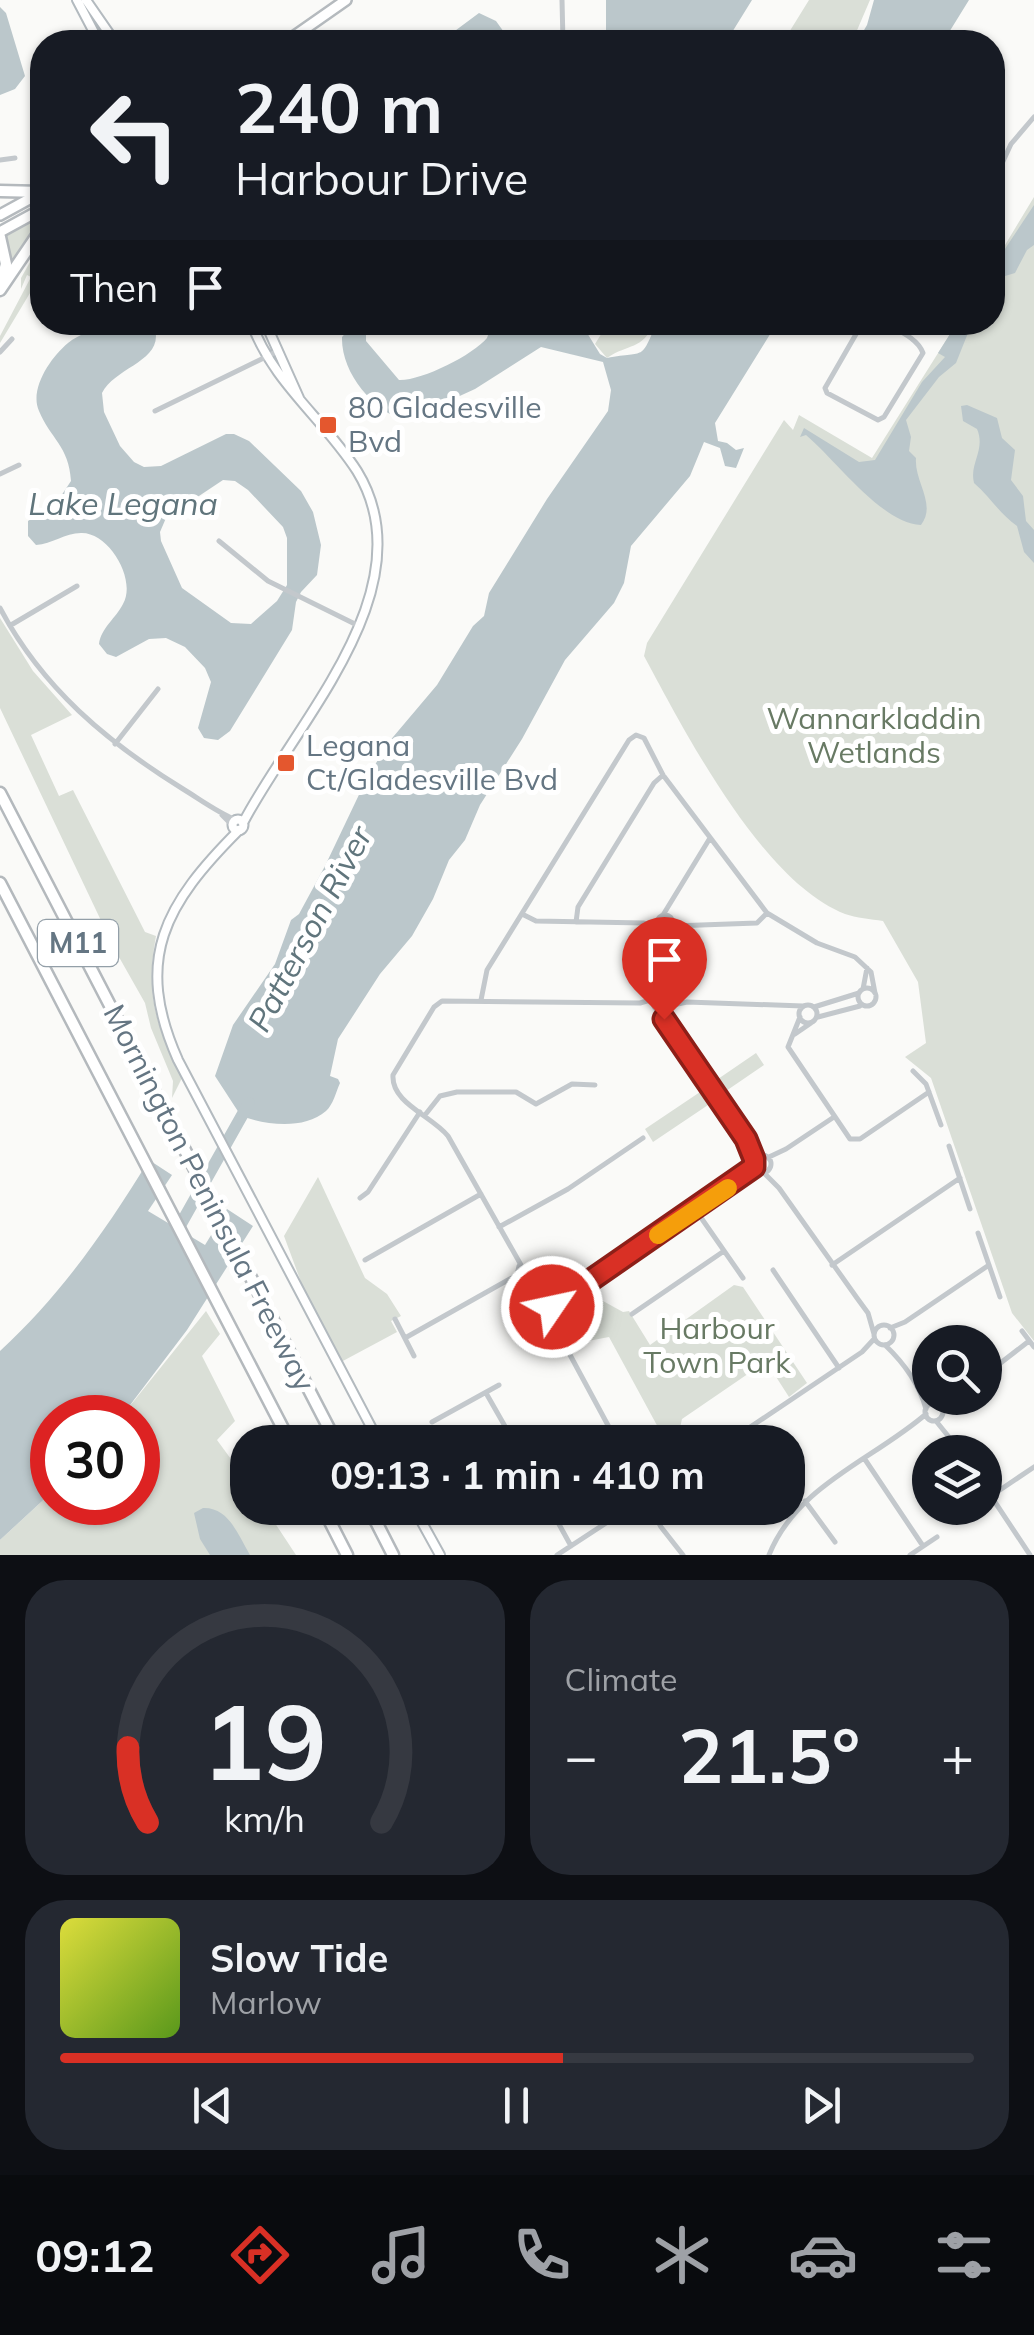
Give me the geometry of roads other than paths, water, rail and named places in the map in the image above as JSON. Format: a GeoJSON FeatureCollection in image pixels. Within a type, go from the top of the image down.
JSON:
{"type":"FeatureCollection","features":[{"type":"Feature","properties":{"kind":"highway"},"geometry":{"type":"LineString","coordinates":[[0,191],[30,192]]}},
{"type":"Feature","properties":{"kind":"highway"},"geometry":{"type":"LineString","coordinates":[[0,235],[6,264],[0,289]]}},
{"type":"Feature","properties":{"kind":"highway"},"geometry":{"type":"LineString","coordinates":[[0,289],[30,245]]}},
{"type":"Feature","properties":{"kind":"highway","name":"Mornington Peninsula Freeway"},"geometry":{"type":"LineString","coordinates":[[0,793],[327,1425]]}},
{"type":"Feature","properties":{"kind":"highway","name":"Mornington Peninsula Freeway"},"geometry":{"type":"LineString","coordinates":[[0,883],[281,1425]]}},
{"type":"Feature","properties":{"kind":"highway"},"geometry":{"type":"LineString","coordinates":[[332,1525],[347,1555]]}},
{"type":"Feature","properties":{"kind":"highway"},"geometry":{"type":"LineString","coordinates":[[378,1525],[394,1555]]}},
{"type":"Feature","properties":{"kind":"main road"},"geometry":{"type":"LineString","coordinates":[[77,0],[92,30]]}},
{"type":"Feature","properties":{"kind":"main road"},"geometry":{"type":"LineString","coordinates":[[86,0],[106,30]]}},
{"type":"Feature","properties":{"kind":"main road"},"geometry":{"type":"LineString","coordinates":[[303,30],[346,0]]}},
{"type":"Feature","properties":{"kind":"main road"},"geometry":{"type":"LineString","coordinates":[[0,214],[30,198]]}},
{"type":"Feature","properties":{"kind":"main road"},"geometry":{"type":"LineString","coordinates":[[0,235],[30,217]]}},
{"type":"Feature","properties":{"kind":"main road"},"geometry":{"type":"LineString","coordinates":[[256,335],[284,384],[357,471],[376,519],[377,570],[359,626],[340,663],[251,806],[176,906],[157,961],[159,1007],[178,1060],[370,1425]]}},
{"type":"Feature","properties":{"kind":"main road"},"geometry":{"type":"LineString","coordinates":[[271,335],[299,398]]}},
{"type":"Feature","properties":{"kind":"main road"},"geometry":{"type":"LineString","coordinates":[[423,1525],[440,1555]]}},
{"type":"Feature","properties":{"kind":"street"},"geometry":{"type":"LineString","coordinates":[[562,0],[563,30]]}},
{"type":"Feature","properties":{"kind":"street"},"geometry":{"type":"LineString","coordinates":[[1005,154],[1034,117]]}},
{"type":"Feature","properties":{"kind":"street"},"geometry":{"type":"LineString","coordinates":[[0,160],[15,158]]}},
{"type":"Feature","properties":{"kind":"street"},"geometry":{"type":"LineString","coordinates":[[856,335],[825,389],[876,420],[884,417],[923,352],[911,335]]}},
{"type":"Feature","properties":{"kind":"street"},"geometry":{"type":"LineString","coordinates":[[0,352],[12,338]]}},
{"type":"Feature","properties":{"kind":"street"},"geometry":{"type":"LineString","coordinates":[[155,411],[276,352]]}},
{"type":"Feature","properties":{"kind":"street"},"geometry":{"type":"LineString","coordinates":[[0,474],[19,465]]}},
{"type":"Feature","properties":{"kind":"street"},"geometry":{"type":"LineString","coordinates":[[220,541],[255,572],[284,590],[359,626]]}},
{"type":"Feature","properties":{"kind":"street"},"geometry":{"type":"LineString","coordinates":[[10,625],[77,586]]}},
{"type":"Feature","properties":{"kind":"street"},"geometry":{"type":"LineString","coordinates":[[0,608],[60,694],[115,744],[237,824]]}},
{"type":"Feature","properties":{"kind":"street"},"geometry":{"type":"LineString","coordinates":[[115,744],[158,689]]}},
{"type":"Feature","properties":{"kind":"street"},"geometry":{"type":"LineString","coordinates":[[481,1000],[486,973],[630,738],[638,735],[644,738],[663,774],[767,913],[817,943],[855,956],[874,978],[874,1004],[817,1017],[795,1034]]}},
{"type":"Feature","properties":{"kind":"street"},"geometry":{"type":"LineString","coordinates":[[576,922],[578,906],[663,774]]}},
{"type":"Feature","properties":{"kind":"street"},"geometry":{"type":"LineString","coordinates":[[669,1025],[671,1002],[664,982],[665,924],[672,900],[710,838]]}},
{"type":"Feature","properties":{"kind":"street"},"geometry":{"type":"LineString","coordinates":[[522,914],[536,921],[686,924],[757,923],[767,913]]}},
{"type":"Feature","properties":{"kind":"street"},"geometry":{"type":"LineString","coordinates":[[863,1006],[858,999],[867,968]]}},
{"type":"Feature","properties":{"kind":"street"},"geometry":{"type":"LineString","coordinates":[[608,1425],[545,1312],[528,1277],[529,1268],[521,1266],[448,1136],[398,1093],[392,1084],[393,1075],[436,1004],[444,1000],[640,1003],[654,999],[664,982]]}},
{"type":"Feature","properties":{"kind":"street"},"geometry":{"type":"LineString","coordinates":[[640,1003],[657,1009],[671,1002],[814,1007],[861,991],[875,992]]}},
{"type":"Feature","properties":{"kind":"street"},"geometry":{"type":"LineString","coordinates":[[660,993],[671,1002]]}},
{"type":"Feature","properties":{"kind":"street"},"geometry":{"type":"LineString","coordinates":[[654,999],[746,1139],[759,1171],[779,1188]]}},
{"type":"Feature","properties":{"kind":"street"},"geometry":{"type":"LineString","coordinates":[[790,1006],[811,1023]]}},
{"type":"Feature","properties":{"kind":"street"},"geometry":{"type":"LineString","coordinates":[[803,1006],[788,1047],[850,1139],[857,1140],[930,1092]]}},
{"type":"Feature","properties":{"kind":"street"},"geometry":{"type":"LineString","coordinates":[[814,1007],[817,1017]]}},
{"type":"Feature","properties":{"kind":"street"},"geometry":{"type":"LineString","coordinates":[[914,1071],[925,1082],[941,1124]]}},
{"type":"Feature","properties":{"kind":"street"},"geometry":{"type":"LineString","coordinates":[[360,1198],[423,1113],[447,1093],[516,1092],[536,1104],[572,1084],[594,1086]]}},
{"type":"Feature","properties":{"kind":"street"},"geometry":{"type":"LineString","coordinates":[[545,1312],[834,1117]]}},
{"type":"Feature","properties":{"kind":"street"},"geometry":{"type":"LineString","coordinates":[[499,1227],[568,1188],[643,1138]]}},
{"type":"Feature","properties":{"kind":"street"},"geometry":{"type":"LineString","coordinates":[[746,1139],[768,1160],[779,1188],[868,1314],[890,1332],[898,1358]]}},
{"type":"Feature","properties":{"kind":"street"},"geometry":{"type":"LineString","coordinates":[[949,1146],[970,1209]]}},
{"type":"Feature","properties":{"kind":"street"},"geometry":{"type":"LineString","coordinates":[[754,1159],[768,1160]]}},
{"type":"Feature","properties":{"kind":"street"},"geometry":{"type":"LineString","coordinates":[[832,1265],[960,1178]]}},
{"type":"Feature","properties":{"kind":"street"},"geometry":{"type":"LineString","coordinates":[[365,1260],[481,1194]]}},
{"type":"Feature","properties":{"kind":"street"},"geometry":{"type":"LineString","coordinates":[[695,1210],[743,1278]]}},
{"type":"Feature","properties":{"kind":"street"},"geometry":{"type":"LineString","coordinates":[[978,1233],[1000,1297]]}},
{"type":"Feature","properties":{"kind":"street"},"geometry":{"type":"LineString","coordinates":[[632,1314],[724,1251]]}},
{"type":"Feature","properties":{"kind":"street"},"geometry":{"type":"LineString","coordinates":[[517,1276],[521,1266]]}},
{"type":"Feature","properties":{"kind":"street"},"geometry":{"type":"LineString","coordinates":[[754,1425],[989,1266]]}},
{"type":"Feature","properties":{"kind":"street"},"geometry":{"type":"LineString","coordinates":[[773,1270],[839,1368]]}},
{"type":"Feature","properties":{"kind":"street"},"geometry":{"type":"LineString","coordinates":[[405,1338],[517,1276],[528,1277]]}},
{"type":"Feature","properties":{"kind":"street"},"geometry":{"type":"LineString","coordinates":[[868,1314],[878,1340],[898,1358],[912,1378]]}},
{"type":"Feature","properties":{"kind":"street"},"geometry":{"type":"LineString","coordinates":[[395,1320],[414,1356]]}},
{"type":"Feature","properties":{"kind":"street"},"geometry":{"type":"LineString","coordinates":[[1002,1364],[1032,1344],[1022,1331]]}},
{"type":"Feature","properties":{"kind":"street"},"geometry":{"type":"LineString","coordinates":[[878,1340],[890,1332]]}},
{"type":"Feature","properties":{"kind":"street"},"geometry":{"type":"LineString","coordinates":[[432,1422],[499,1385]]}},
{"type":"Feature","properties":{"kind":"street"},"geometry":{"type":"LineString","coordinates":[[486,1393],[504,1425]]}},
{"type":"Feature","properties":{"kind":"street"},"geometry":{"type":"LineString","coordinates":[[835,1542],[805,1501],[864,1458],[934,1415],[950,1435]]}},
{"type":"Feature","properties":{"kind":"street"},"geometry":{"type":"LineString","coordinates":[[864,1458],[923,1546]]}},
{"type":"Feature","properties":{"kind":"street"},"geometry":{"type":"LineString","coordinates":[[1002,1488],[1034,1467]]}},
{"type":"Feature","properties":{"kind":"street"},"geometry":{"type":"LineString","coordinates":[[1002,1514],[1030,1555]]}},
{"type":"Feature","properties":{"kind":"street"},"geometry":{"type":"LineString","coordinates":[[559,1525],[571,1546]]}},
{"type":"Feature","properties":{"kind":"street"},"geometry":{"type":"LineString","coordinates":[[557,1555],[604,1525]]}},
{"type":"Feature","properties":{"kind":"street"},"geometry":{"type":"LineString","coordinates":[[660,1525],[683,1555]]}},
{"type":"Feature","properties":{"kind":"street"},"geometry":{"type":"LineString","coordinates":[[769,1555],[789,1525]]}},
{"type":"Feature","properties":{"kind":"street"},"geometry":{"type":"LineString","coordinates":[[910,1555],[937,1537]]}},
{"type":"Feature","properties":{"kind":"water"},"geometry":{"type":"Polygon","coordinates":[[[606,0],[752,0],[733,30],[606,30],[606,0]]]}},
{"type":"Feature","properties":{"kind":"water"},"geometry":{"type":"Polygon","coordinates":[[[874,0],[969,0],[950,30],[864,30],[874,0]]]}},
{"type":"Feature","properties":{"kind":"water"},"geometry":{"type":"Polygon","coordinates":[[[0,7],[6,13],[25,76],[15,89],[0,95],[0,7]]]}},
{"type":"Feature","properties":{"kind":"water"},"geometry":{"type":"Polygon","coordinates":[[[479,13],[496,21],[502,30],[456,30],[479,13]]]}},
{"type":"Feature","properties":{"kind":"water"},"geometry":{"type":"Polygon","coordinates":[[[1034,205],[1034,245],[1015,273],[1005,276],[1005,249],[1034,205]]]}},
{"type":"Feature","properties":{"kind":"water","name":"Lake Legana"},"geometry":{"type":"Polygon","coordinates":[[[80,335],[156,335],[148,354],[102,393],[104,412],[120,446],[134,462],[144,467],[161,466],[226,434],[234,434],[249,441],[301,491],[313,512],[321,545],[317,575],[296,602],[292,630],[230,731],[218,740],[204,738],[198,728],[211,682],[205,668],[185,647],[166,638],[149,639],[116,657],[107,654],[99,644],[126,594],[123,571],[110,549],[101,540],[81,533],[36,545],[28,536],[28,521],[57,502],[71,481],[63,451],[43,420],[37,402],[39,384],[55,356],[80,335]],[[223,480],[166,518],[160,532],[182,588],[231,623],[251,624],[277,601],[287,585],[287,538],[283,527],[235,481],[223,480]]]}},
{"type":"Feature","properties":{"kind":"water"},"geometry":{"type":"Polygon","coordinates":[[[366,335],[366,341],[399,380],[433,372],[459,359],[488,335],[588,335],[607,358],[641,352],[651,335],[770,335],[715,423],[718,441],[736,450],[744,448],[736,468],[725,466],[720,448],[704,442],[690,476],[631,546],[624,583],[614,603],[565,660],[480,805],[465,840],[449,860],[412,936],[380,974],[338,1039],[330,1076],[340,1083],[331,1105],[307,1121],[262,1122],[241,1116],[215,1076],[233,1025],[275,964],[291,920],[299,914],[388,743],[437,685],[473,626],[484,616],[489,593],[608,411],[611,390],[603,362],[541,347],[475,389],[405,421],[382,408],[361,388],[347,364],[342,337],[366,335]]]}},
{"type":"Feature","properties":{"kind":"water"},"geometry":{"type":"Polygon","coordinates":[[[949,335],[967,335],[956,363],[939,377],[906,420],[911,437],[909,451],[916,458],[926,501],[921,525],[891,514],[806,435],[800,437],[804,428],[859,462],[875,460],[922,382],[945,357],[938,353],[949,335]]]}},
{"type":"Feature","properties":{"kind":"water"},"geometry":{"type":"Polygon","coordinates":[[[961,406],[997,418],[1002,438],[1015,450],[1011,480],[1023,496],[1026,521],[1034,530],[1034,563],[1024,552],[1017,526],[974,483],[979,437],[977,429],[963,421],[961,406]]]}},
{"type":"Feature","properties":{"kind":"water"},"geometry":{"type":"Polygon","coordinates":[[[149,1160],[172,1175],[148,1211],[205,1245],[227,1209],[253,1226],[187,1330],[138,1395],[30,1395],[30,1512],[0,1540],[0,1351],[43,1308],[116,1212],[149,1160]]]}},
{"type":"Feature","properties":{"kind":"water"},"geometry":{"type":"Polygon","coordinates":[[[203,1508],[220,1512],[237,1531],[250,1555],[210,1555],[200,1539],[194,1513],[203,1508]]]}},
{"type":"Feature","properties":{"kind":"waterway","name":"Patterson River"},"geometry":{"type":"LineString","coordinates":[[173,1238],[249,1103]]}},
{"type":"Feature","properties":{"kind":"place","name":"80 Gladesville Bvd"},"geometry":{"type":"Point","coordinates":[328,425]}},
{"type":"Feature","properties":{"kind":"place","name":"Legana Ct/Gladesville Bvd"},"geometry":{"type":"Point","coordinates":[286,763]}},
{"type":"Feature","properties":{"kind":"park label","name":"Wannarkladdin Wetlands"},"geometry":{"type":"Point","coordinates":[874,736]}},
{"type":"Feature","properties":{"kind":"park label","name":"Harbour Town Park"},"geometry":{"type":"Point","coordinates":[717,1346]}}]}
